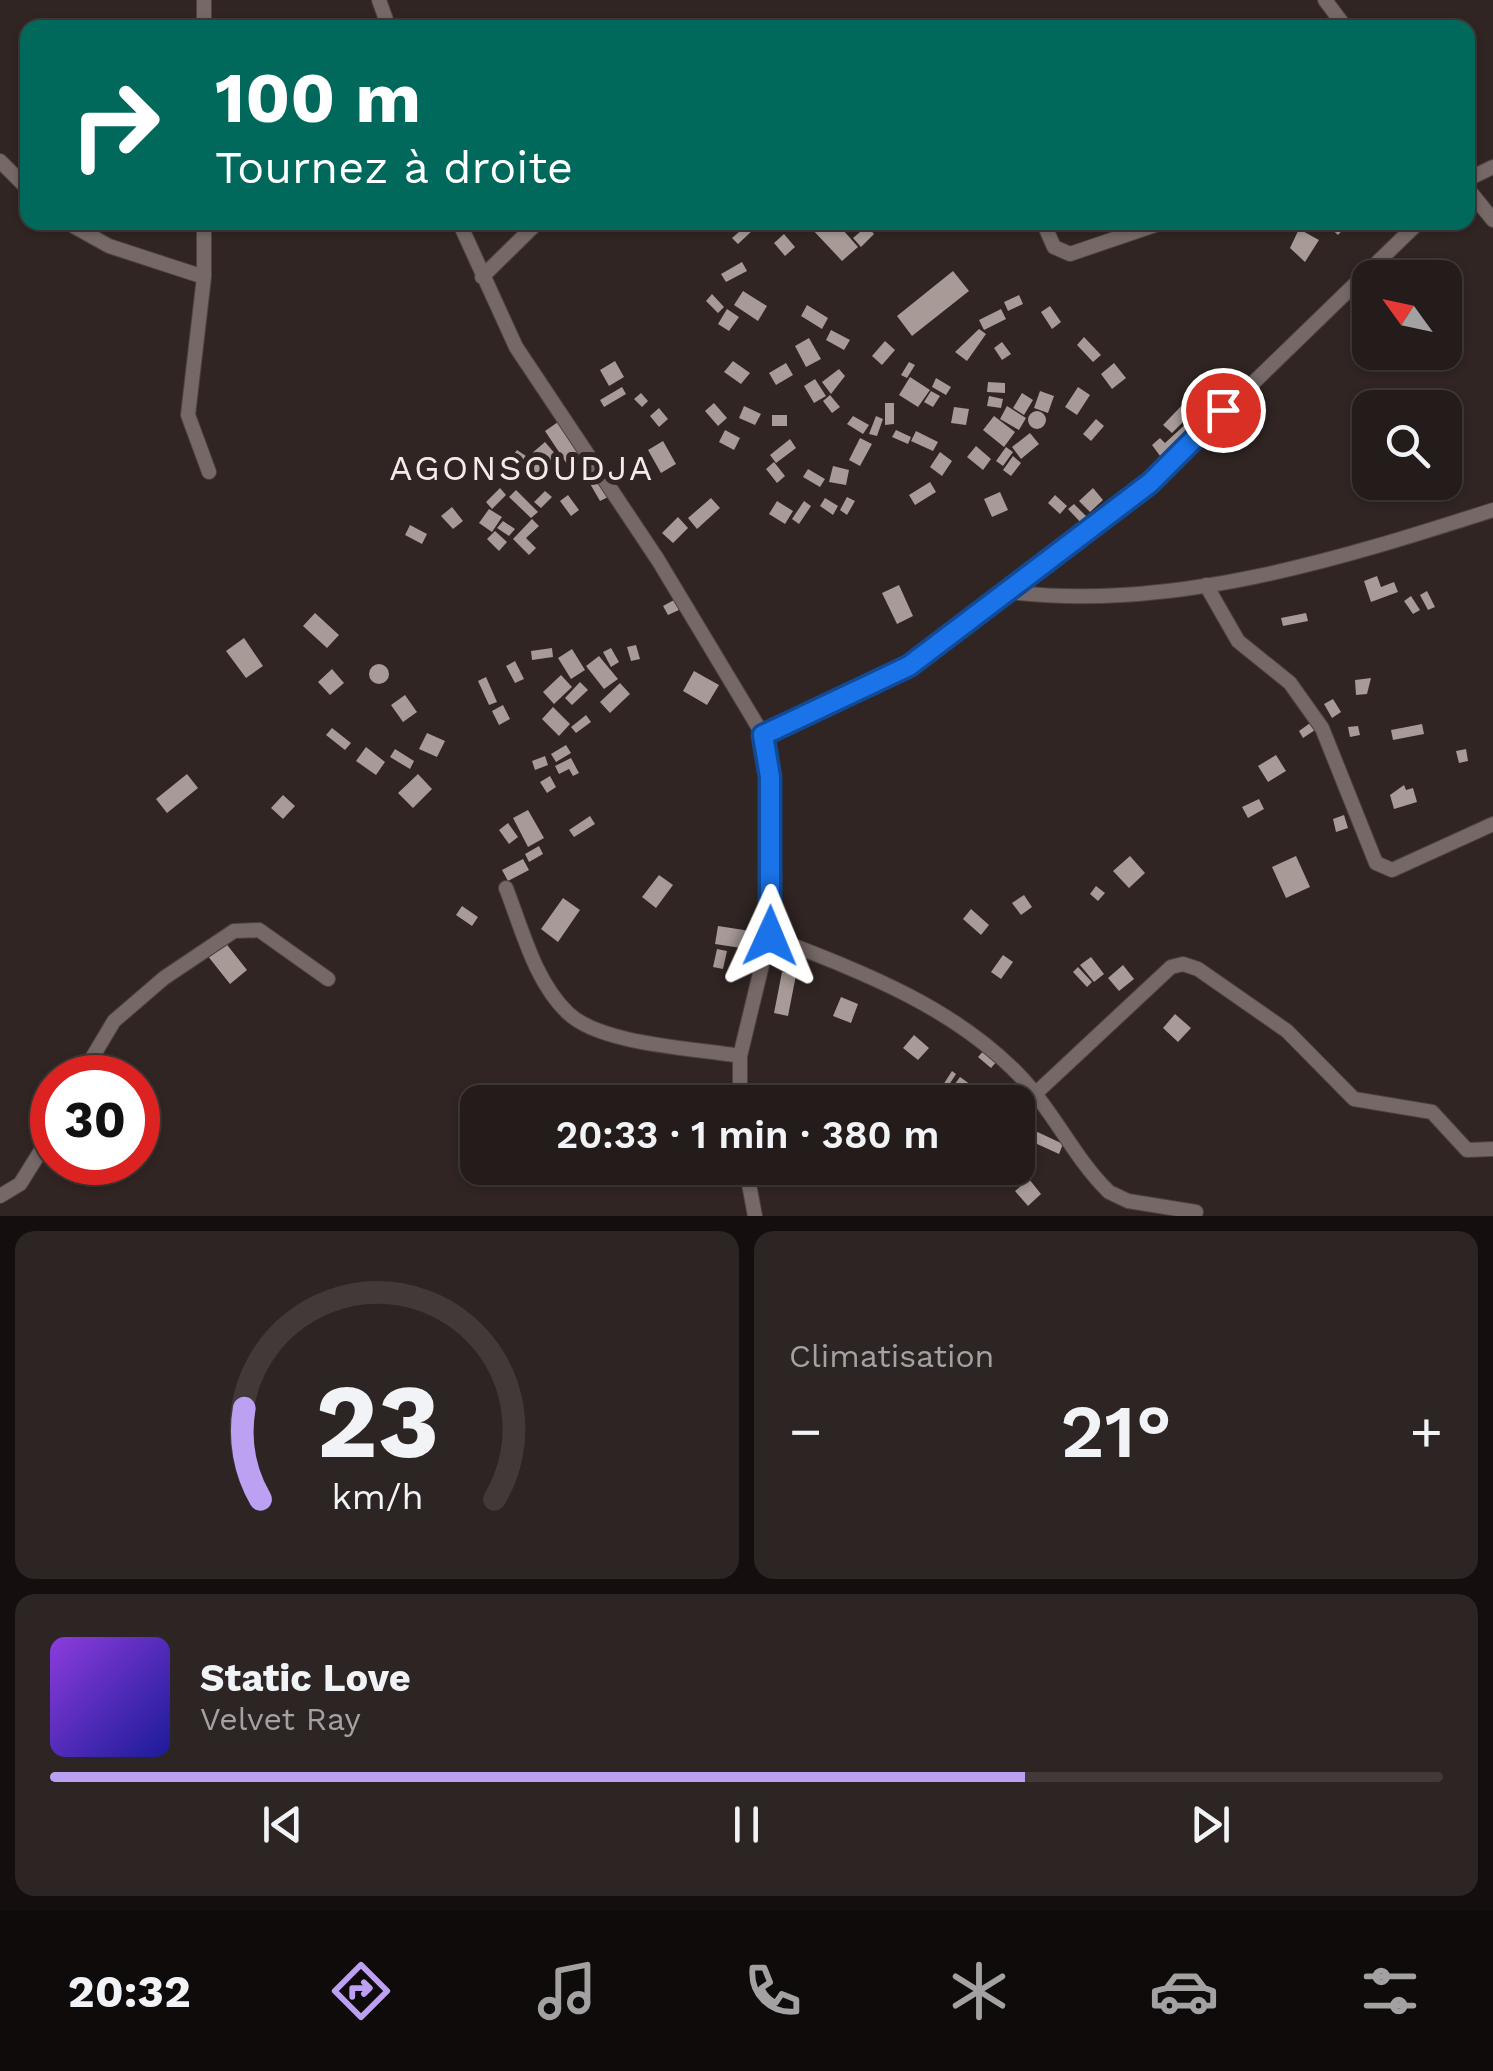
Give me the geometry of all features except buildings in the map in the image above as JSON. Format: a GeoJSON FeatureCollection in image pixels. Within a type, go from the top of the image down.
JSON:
{"type":"FeatureCollection","features":[{"type":"Feature","properties":{"kind":"street"},"geometry":{"type":"LineString","coordinates":[[1324,0],[1340,20]]}},
{"type":"Feature","properties":{"kind":"street"},"geometry":{"type":"LineString","coordinates":[[0,161],[20,181]]}},
{"type":"Feature","properties":{"kind":"street"},"geometry":{"type":"LineString","coordinates":[[1475,197],[1493,220]]}},
{"type":"Feature","properties":{"kind":"street"},"geometry":{"type":"LineString","coordinates":[[80,230],[109,246],[204,277]]}},
{"type":"Feature","properties":{"kind":"street"},"geometry":{"type":"LineString","coordinates":[[204,230],[204,277],[188,415],[208,472]]}},
{"type":"Feature","properties":{"kind":"street"},"geometry":{"type":"LineString","coordinates":[[462,230],[516,347],[658,560],[763,735],[770,777],[770,936],[740,1056],[740,1085]]}},
{"type":"Feature","properties":{"kind":"street"},"geometry":{"type":"LineString","coordinates":[[482,277],[530,230]]}},
{"type":"Feature","properties":{"kind":"street"},"geometry":{"type":"LineString","coordinates":[[1047,230],[1054,247],[1070,254],[1140,230]]}},
{"type":"Feature","properties":{"kind":"street"},"geometry":{"type":"LineString","coordinates":[[763,735],[909,666],[1150,483],[1411,230]]}},
{"type":"Feature","properties":{"kind":"street"},"geometry":{"type":"LineString","coordinates":[[1010,592],[1074,600],[1206,585],[1294,566],[1493,510]]}},
{"type":"Feature","properties":{"kind":"street"},"geometry":{"type":"LineString","coordinates":[[1206,585],[1238,641],[1290,683],[1322,728],[1376,863],[1383,870],[1392,870],[1493,824]]}},
{"type":"Feature","properties":{"kind":"street"},"geometry":{"type":"LineString","coordinates":[[506,888],[542,978],[569,1015],[621,1037],[740,1056]]}},
{"type":"Feature","properties":{"kind":"street"},"geometry":{"type":"LineString","coordinates":[[94,1055],[114,1022],[164,978],[234,931],[259,930],[328,978]]}},
{"type":"Feature","properties":{"kind":"street"},"geometry":{"type":"LineString","coordinates":[[770,936],[912,996],[989,1048],[1025,1085]]}},
{"type":"Feature","properties":{"kind":"street"},"geometry":{"type":"LineString","coordinates":[[1035,1093],[1171,967],[1183,964],[1198,970],[1287,1031],[1354,1098],[1418,1106],[1444,1122],[1467,1150],[1493,1149]]}},
{"type":"Feature","properties":{"kind":"street"},"geometry":{"type":"LineString","coordinates":[[1035,1095],[1109,1192],[1128,1200],[1196,1212]]}},
{"type":"Feature","properties":{"kind":"street"},"geometry":{"type":"LineString","coordinates":[[0,1196],[20,1184],[30,1168]]}},
{"type":"Feature","properties":{"kind":"street"},"geometry":{"type":"LineString","coordinates":[[749,1185],[755,1216]]}},
{"type":"Feature","properties":{"kind":"district","name":"AGONSOUDJA"},"geometry":{"type":"Point","coordinates":[522,468]}},
{"type":"Feature","properties":{"kind":"route"},"geometry":{"type":"LineString","coordinates":[[770,936],[770,777],[763,735],[909,666],[1150,483],[1223,410]]}}]}
